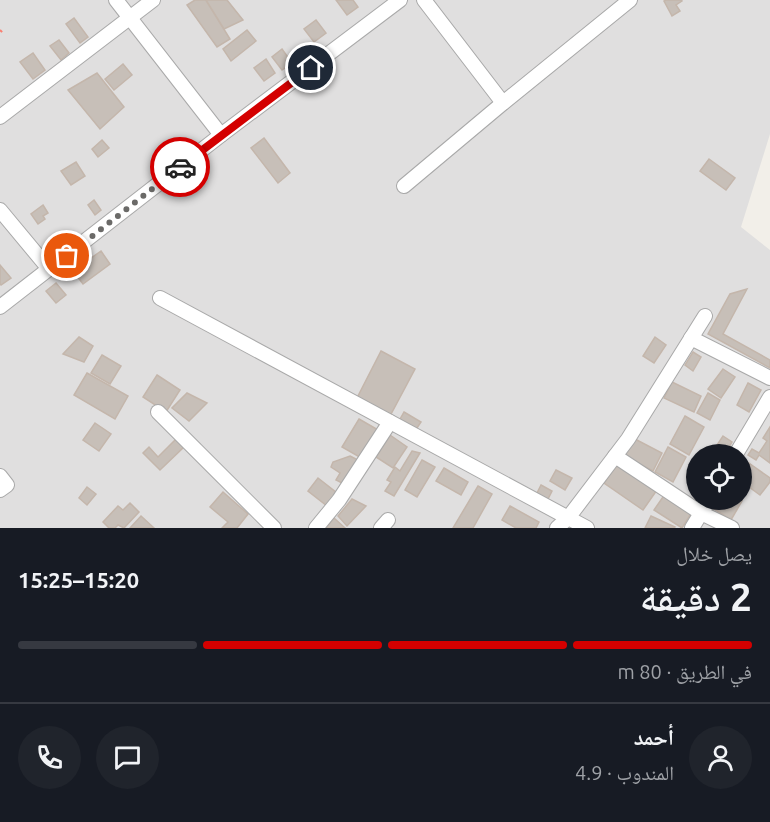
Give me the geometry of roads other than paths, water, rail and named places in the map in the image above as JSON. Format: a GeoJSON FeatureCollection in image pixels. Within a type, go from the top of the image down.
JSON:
{"type":"FeatureCollection","features":[{"type":"Feature","properties":{"kind":"street"},"geometry":{"type":"LineString","coordinates":[[116,0],[221,135]]}},
{"type":"Feature","properties":{"kind":"street"},"geometry":{"type":"LineString","coordinates":[[0,117],[153,0]]}},
{"type":"Feature","properties":{"kind":"street"},"geometry":{"type":"LineString","coordinates":[[0,307],[221,135],[400,0]]}},
{"type":"Feature","properties":{"kind":"street"},"geometry":{"type":"LineString","coordinates":[[424,0],[503,103]]}},
{"type":"Feature","properties":{"kind":"street"},"geometry":{"type":"LineString","coordinates":[[404,186],[630,0]]}},
{"type":"Feature","properties":{"kind":"street"},"geometry":{"type":"LineString","coordinates":[[0,210],[49,269]]}},
{"type":"Feature","properties":{"kind":"street"},"geometry":{"type":"LineString","coordinates":[[160,297],[587,528]]}},
{"type":"Feature","properties":{"kind":"street"},"geometry":{"type":"LineString","coordinates":[[557,528],[568,518],[628,439],[705,316]]}},
{"type":"Feature","properties":{"kind":"street"},"geometry":{"type":"LineString","coordinates":[[691,338],[770,378]]}},
{"type":"Feature","properties":{"kind":"street"},"geometry":{"type":"LineString","coordinates":[[742,444],[770,398]]}},
{"type":"Feature","properties":{"kind":"street"},"geometry":{"type":"LineString","coordinates":[[158,412],[274,528]]}},
{"type":"Feature","properties":{"kind":"street"},"geometry":{"type":"LineString","coordinates":[[316,528],[339,500],[390,422]]}},
{"type":"Feature","properties":{"kind":"street"},"geometry":{"type":"LineString","coordinates":[[615,456],[701,513],[732,528]]}},
{"type":"Feature","properties":{"kind":"street"},"geometry":{"type":"LineString","coordinates":[[0,476],[7,485],[0,490]]}},
{"type":"Feature","properties":{"kind":"street"},"geometry":{"type":"LineString","coordinates":[[692,528],[703,510]]}}]}
